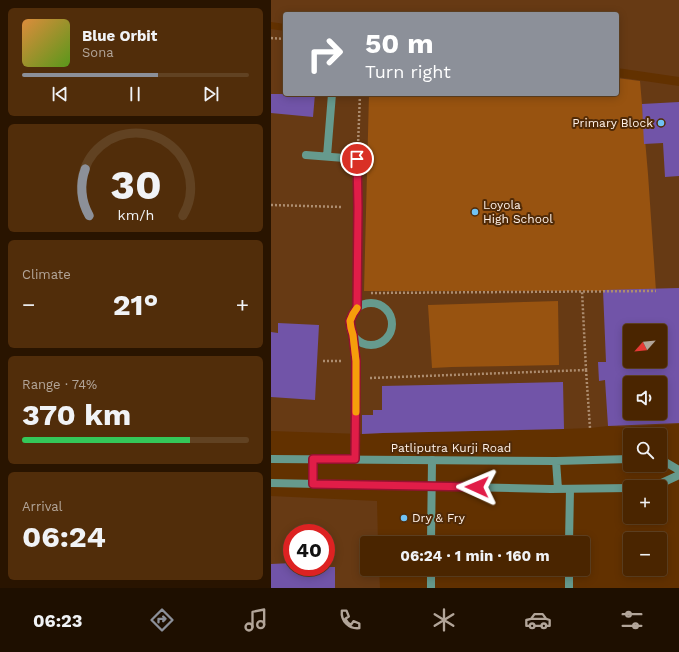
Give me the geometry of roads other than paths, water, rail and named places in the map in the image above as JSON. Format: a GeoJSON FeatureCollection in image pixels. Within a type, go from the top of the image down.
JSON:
{"type":"FeatureCollection","features":[{"type":"Feature","properties":{"kind":"street"},"geometry":{"type":"LineString","coordinates":[[327,156],[332,96]]}},
{"type":"Feature","properties":{"kind":"street"},"geometry":{"type":"LineString","coordinates":[[306,154],[357,159],[357,308]]}},
{"type":"Feature","properties":{"kind":"street"},"geometry":{"type":"LineString","coordinates":[[353,335],[365,344],[379,344],[385,340],[392,329],[393,323],[391,316],[383,306],[377,303],[370,303],[363,304],[357,308],[350,321],[356,361],[355,459]]}},
{"type":"Feature","properties":{"kind":"street","name":"Patliputra Kurji Road"},"geometry":{"type":"LineString","coordinates":[[271,459],[556,461],[623,459]]}},
{"type":"Feature","properties":{"kind":"street"},"geometry":{"type":"LineString","coordinates":[[313,459],[313,484]]}},
{"type":"Feature","properties":{"kind":"street"},"geometry":{"type":"LineString","coordinates":[[431,536],[432,460]]}},
{"type":"Feature","properties":{"kind":"street"},"geometry":{"type":"LineString","coordinates":[[556,461],[558,489]]}},
{"type":"Feature","properties":{"kind":"street"},"geometry":{"type":"LineString","coordinates":[[667,462],[679,470]]}},
{"type":"Feature","properties":{"kind":"street"},"geometry":{"type":"LineString","coordinates":[[667,481],[679,475]]}},
{"type":"Feature","properties":{"kind":"street"},"geometry":{"type":"LineString","coordinates":[[271,483],[558,489],[623,488]]}},
{"type":"Feature","properties":{"kind":"street"},"geometry":{"type":"LineString","coordinates":[[569,536],[570,488]]}},
{"type":"Feature","properties":{"kind":"street"},"geometry":{"type":"LineString","coordinates":[[431,576],[431,588]]}},
{"type":"Feature","properties":{"kind":"street"},"geometry":{"type":"LineString","coordinates":[[569,576],[569,588]]}},
{"type":"Feature","properties":{"kind":"place","name":"Primary Block"},"geometry":{"type":"Point","coordinates":[661,123]}},
{"type":"Feature","properties":{"kind":"place","name":"Loyola High School"},"geometry":{"type":"Point","coordinates":[475,212]}},
{"type":"Feature","properties":{"kind":"place","name":"Dry & Fry"},"geometry":{"type":"Point","coordinates":[404,518]}}]}
